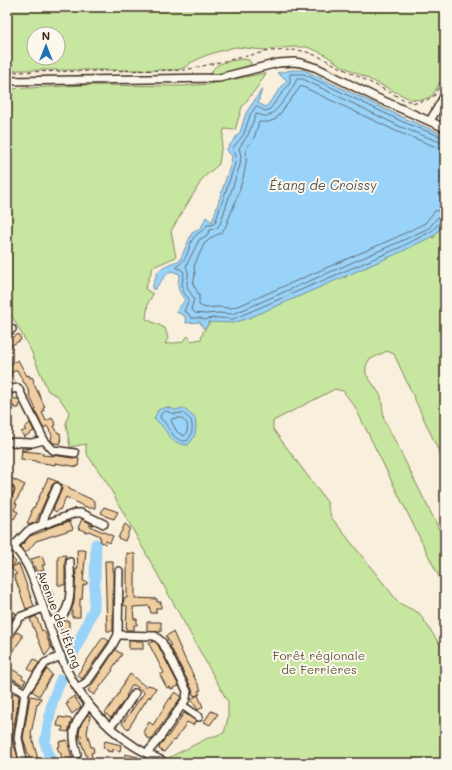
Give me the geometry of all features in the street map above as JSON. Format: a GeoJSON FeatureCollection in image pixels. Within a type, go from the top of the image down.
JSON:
{"type":"FeatureCollection","features":[{"type":"Feature","properties":{"kind":"street"},"geometry":{"type":"LineString","coordinates":[[7,81],[219,78],[278,63],[294,62],[317,68],[377,98],[445,128]]}},
{"type":"Feature","properties":{"kind":"street"},"geometry":{"type":"LineString","coordinates":[[430,122],[445,95]]}},
{"type":"Feature","properties":{"kind":"street"},"geometry":{"type":"LineString","coordinates":[[7,390],[18,388],[44,440],[53,450],[75,453]]}},
{"type":"Feature","properties":{"kind":"street"},"geometry":{"type":"LineString","coordinates":[[7,442],[32,443],[44,440]]}},
{"type":"Feature","properties":{"kind":"street"},"geometry":{"type":"LineString","coordinates":[[42,525],[57,487]]}},
{"type":"Feature","properties":{"kind":"street"},"geometry":{"type":"LineString","coordinates":[[14,546],[28,531],[78,513],[104,524]]}},
{"type":"Feature","properties":{"kind":"street","name":"Avenue de l'Étang"},"geometry":{"type":"LineString","coordinates":[[7,542],[14,546],[28,566],[61,656],[89,705],[125,739],[166,763]]}},
{"type":"Feature","properties":{"kind":"street"},"geometry":{"type":"LineString","coordinates":[[48,622],[63,614],[68,605],[70,596],[70,562]]}},
{"type":"Feature","properties":{"kind":"street"},"geometry":{"type":"LineString","coordinates":[[78,688],[87,682],[118,635],[119,571]]}},
{"type":"Feature","properties":{"kind":"street"},"geometry":{"type":"LineString","coordinates":[[7,636],[20,617],[43,608]]}},
{"type":"Feature","properties":{"kind":"street"},"geometry":{"type":"LineString","coordinates":[[118,635],[155,636],[159,638],[187,691],[187,696],[182,705],[159,739],[147,753]]}},
{"type":"Feature","properties":{"kind":"street"},"geometry":{"type":"LineString","coordinates":[[22,756],[18,738],[25,693],[45,663],[61,656]]}},
{"type":"Feature","properties":{"kind":"street"},"geometry":{"type":"LineString","coordinates":[[7,682],[25,693]]}},
{"type":"Feature","properties":{"kind":"street"},"geometry":{"type":"LineString","coordinates":[[110,726],[119,717],[135,693]]}},
{"type":"Feature","properties":{"kind":"street"},"geometry":{"type":"LineString","coordinates":[[77,754],[73,738],[75,724],[89,705]]}},
{"type":"Feature","properties":{"kind":"street"},"geometry":{"type":"LineString","coordinates":[[182,705],[199,717]]}},
{"type":"Feature","properties":{"kind":"path"},"geometry":{"type":"LineString","coordinates":[[435,95],[445,76]]}},
{"type":"Feature","properties":{"kind":"path"},"geometry":{"type":"LineString","coordinates":[[7,367],[18,388]]}},
{"type":"Feature","properties":{"kind":"green space"},"geometry":{"type":"Polygon","coordinates":[[[7,7],[445,7],[445,74],[432,96],[422,100],[410,99],[342,66],[322,53],[307,47],[264,50],[236,47],[207,55],[178,70],[7,70],[7,7]]]}},
{"type":"Feature","properties":{"kind":"green space"},"geometry":{"type":"Polygon","coordinates":[[[242,59],[249,60],[251,63],[250,67],[214,76],[211,74],[212,70],[219,65],[228,61],[242,59]]]}},
{"type":"Feature","properties":{"kind":"green space","name":"Forêt régionale de Ferrières"},"geometry":{"type":"Polygon","coordinates":[[[266,73],[242,107],[235,130],[224,129],[219,164],[203,178],[171,231],[176,257],[153,267],[145,289],[153,294],[148,303],[146,319],[165,328],[168,338],[165,344],[182,342],[188,336],[191,341],[201,339],[203,332],[212,319],[342,270],[345,278],[352,266],[362,265],[368,267],[371,258],[379,254],[388,259],[391,252],[427,235],[434,238],[437,228],[445,213],[445,465],[394,354],[387,351],[369,360],[366,366],[366,374],[381,396],[384,419],[445,541],[445,589],[355,407],[343,391],[335,389],[273,421],[273,429],[327,502],[331,517],[399,603],[419,613],[445,652],[445,763],[172,763],[166,759],[208,738],[224,733],[228,718],[228,702],[107,483],[86,453],[86,444],[70,447],[66,424],[69,412],[58,396],[48,391],[31,351],[7,307],[7,142],[12,104],[11,98],[7,95],[7,89],[85,85],[183,86],[209,84],[266,73]]]}},
{"type":"Feature","properties":{"kind":"water","name":"Étang de Croissy"},"geometry":{"type":"Polygon","coordinates":[[[292,70],[304,70],[404,118],[445,135],[445,222],[435,235],[401,252],[249,318],[233,323],[209,322],[206,328],[203,328],[200,322],[186,323],[185,316],[176,312],[185,300],[178,287],[180,274],[171,271],[155,289],[152,289],[156,276],[163,267],[180,260],[192,233],[201,228],[206,217],[212,222],[231,163],[232,156],[226,150],[240,132],[246,113],[262,89],[258,103],[266,107],[287,80],[277,73],[292,70]]]}},
{"type":"Feature","properties":{"kind":"water"},"geometry":{"type":"Polygon","coordinates":[[[167,407],[175,410],[183,408],[195,418],[195,433],[193,439],[188,445],[175,442],[171,439],[163,427],[154,419],[158,410],[167,407]]]}},
{"type":"Feature","properties":{"kind":"building"},"geometry":{"type":"Polygon","coordinates":[[[19,334],[21,340],[7,348],[7,340],[19,334]]]}},
{"type":"Feature","properties":{"kind":"building"},"geometry":{"type":"Polygon","coordinates":[[[18,360],[27,376],[29,375],[30,378],[32,377],[45,407],[43,408],[44,411],[42,412],[46,421],[52,418],[56,425],[54,426],[58,433],[60,433],[61,444],[51,441],[52,435],[47,426],[43,428],[29,395],[30,394],[17,370],[11,373],[8,367],[11,366],[10,364],[18,360]]]}},
{"type":"Feature","properties":{"kind":"building"},"geometry":{"type":"Polygon","coordinates":[[[7,398],[17,399],[20,402],[19,408],[14,408],[12,404],[7,403],[7,398]]]}},
{"type":"Feature","properties":{"kind":"building"},"geometry":{"type":"Polygon","coordinates":[[[30,423],[34,431],[24,437],[21,432],[26,430],[24,428],[30,423]]]}},
{"type":"Feature","properties":{"kind":"building"},"geometry":{"type":"Polygon","coordinates":[[[22,448],[32,448],[22,451],[43,453],[42,455],[79,459],[78,467],[55,463],[55,465],[21,459],[22,448]]]}},
{"type":"Feature","properties":{"kind":"building"},"geometry":{"type":"Polygon","coordinates":[[[7,476],[25,485],[15,503],[17,504],[14,510],[18,512],[14,519],[11,517],[7,526],[7,501],[11,499],[15,490],[13,486],[7,486],[7,476]]]}},
{"type":"Feature","properties":{"kind":"building"},"geometry":{"type":"Polygon","coordinates":[[[48,478],[59,482],[52,485],[36,522],[29,525],[27,524],[32,512],[31,511],[33,507],[34,508],[48,478]]]}},
{"type":"Feature","properties":{"kind":"building"},"geometry":{"type":"Polygon","coordinates":[[[59,483],[95,501],[95,508],[85,507],[66,497],[60,510],[59,509],[57,512],[53,510],[62,489],[62,486],[59,483]]]}},
{"type":"Feature","properties":{"kind":"building"},"geometry":{"type":"Polygon","coordinates":[[[104,507],[118,512],[114,519],[101,513],[104,507]]]}},
{"type":"Feature","properties":{"kind":"building"},"geometry":{"type":"Polygon","coordinates":[[[82,519],[94,525],[89,525],[94,528],[113,536],[110,543],[106,541],[105,544],[100,541],[100,536],[78,528],[82,519]]]}},
{"type":"Feature","properties":{"kind":"building"},"geometry":{"type":"Polygon","coordinates":[[[70,521],[73,529],[36,541],[27,552],[20,547],[30,536],[47,530],[45,529],[70,521]]]}},
{"type":"Feature","properties":{"kind":"building"},"geometry":{"type":"Polygon","coordinates":[[[125,524],[130,528],[125,541],[118,538],[125,524]]]}},
{"type":"Feature","properties":{"kind":"building"},"geometry":{"type":"Polygon","coordinates":[[[77,550],[86,550],[83,581],[87,582],[87,584],[83,585],[82,599],[80,599],[80,617],[72,617],[76,569],[78,569],[77,550]]]}},
{"type":"Feature","properties":{"kind":"building"},"geometry":{"type":"Polygon","coordinates":[[[7,553],[16,562],[12,567],[19,564],[34,606],[26,609],[14,575],[17,574],[7,564],[7,553]]]}},
{"type":"Feature","properties":{"kind":"building"},"geometry":{"type":"Polygon","coordinates":[[[127,553],[135,554],[135,598],[157,599],[157,602],[161,602],[161,608],[156,608],[156,613],[151,613],[149,606],[133,607],[134,619],[137,619],[137,625],[134,625],[134,630],[126,630],[127,606],[123,605],[124,598],[127,598],[127,553]]]}},
{"type":"Feature","properties":{"kind":"building"},"geometry":{"type":"Polygon","coordinates":[[[66,555],[65,585],[58,585],[58,556],[66,555]]]}},
{"type":"Feature","properties":{"kind":"building"},"geometry":{"type":"Polygon","coordinates":[[[42,556],[45,565],[42,565],[44,570],[37,572],[31,559],[42,556]]]}},
{"type":"Feature","properties":{"kind":"building"},"geometry":{"type":"Polygon","coordinates":[[[105,561],[113,561],[113,631],[107,631],[105,561]]]}},
{"type":"Feature","properties":{"kind":"building"},"geometry":{"type":"Polygon","coordinates":[[[51,589],[57,607],[52,609],[45,594],[45,591],[51,589]]]}},
{"type":"Feature","properties":{"kind":"building"},"geometry":{"type":"Polygon","coordinates":[[[10,609],[16,613],[7,627],[7,614],[10,609]]]}},
{"type":"Feature","properties":{"kind":"building"},"geometry":{"type":"Polygon","coordinates":[[[36,616],[42,631],[43,630],[45,632],[51,648],[45,656],[30,619],[36,616]]]}},
{"type":"Feature","properties":{"kind":"building"},"geometry":{"type":"Polygon","coordinates":[[[63,621],[69,621],[69,635],[61,635],[61,623],[63,621]]]}},
{"type":"Feature","properties":{"kind":"building"},"geometry":{"type":"Polygon","coordinates":[[[147,622],[161,622],[161,632],[147,631],[147,622]]]}},
{"type":"Feature","properties":{"kind":"building"},"geometry":{"type":"Polygon","coordinates":[[[17,632],[22,635],[22,638],[7,659],[7,645],[17,632]]]}},
{"type":"Feature","properties":{"kind":"building"},"geometry":{"type":"Polygon","coordinates":[[[173,632],[201,690],[198,691],[200,694],[194,696],[193,691],[170,646],[166,636],[173,632]]]}},
{"type":"Feature","properties":{"kind":"building"},"geometry":{"type":"Polygon","coordinates":[[[103,637],[109,641],[82,679],[77,675],[103,637]]]}},
{"type":"Feature","properties":{"kind":"building"},"geometry":{"type":"Polygon","coordinates":[[[129,641],[143,641],[143,649],[129,649],[129,641]]]}},
{"type":"Feature","properties":{"kind":"building"},"geometry":{"type":"Polygon","coordinates":[[[154,641],[158,645],[179,686],[171,689],[170,687],[167,688],[160,675],[164,673],[149,644],[154,641]]]}},
{"type":"Feature","properties":{"kind":"building"},"geometry":{"type":"Polygon","coordinates":[[[115,650],[122,654],[112,669],[113,670],[94,695],[88,691],[115,650]]]}},
{"type":"Feature","properties":{"kind":"building"},"geometry":{"type":"Polygon","coordinates":[[[34,659],[39,663],[33,672],[28,669],[34,659]]]}},
{"type":"Feature","properties":{"kind":"building"},"geometry":{"type":"Polygon","coordinates":[[[7,666],[23,676],[22,678],[26,680],[23,685],[7,675],[7,666]]]}},
{"type":"Feature","properties":{"kind":"building"},"geometry":{"type":"Polygon","coordinates":[[[47,669],[52,675],[39,696],[32,691],[47,669]]]}},
{"type":"Feature","properties":{"kind":"building"},"geometry":{"type":"Polygon","coordinates":[[[130,674],[146,687],[147,685],[156,688],[150,698],[149,696],[128,729],[122,724],[144,693],[143,691],[132,685],[126,696],[127,697],[111,718],[105,713],[120,692],[119,691],[130,674]]]}},
{"type":"Feature","properties":{"kind":"building"},"geometry":{"type":"Polygon","coordinates":[[[7,692],[17,694],[19,697],[12,739],[20,763],[7,763],[7,759],[10,759],[7,750],[7,723],[9,711],[7,710],[7,692]]]}},
{"type":"Feature","properties":{"kind":"building"},"geometry":{"type":"Polygon","coordinates":[[[175,692],[181,697],[151,740],[145,736],[146,734],[143,732],[149,722],[153,725],[170,698],[172,699],[171,697],[175,692]]]}},
{"type":"Feature","properties":{"kind":"building"},"geometry":{"type":"Polygon","coordinates":[[[198,695],[203,707],[198,710],[191,699],[198,695]]]}},
{"type":"Feature","properties":{"kind":"building"},"geometry":{"type":"Polygon","coordinates":[[[30,696],[41,698],[38,705],[37,704],[31,734],[39,763],[31,763],[23,738],[30,696]]]}},
{"type":"Feature","properties":{"kind":"building"},"geometry":{"type":"Polygon","coordinates":[[[74,696],[81,707],[72,714],[66,704],[69,703],[67,701],[74,696]]]}},
{"type":"Feature","properties":{"kind":"building"},"geometry":{"type":"Polygon","coordinates":[[[211,711],[218,714],[210,725],[204,722],[211,711]]]}},
{"type":"Feature","properties":{"kind":"building"},"geometry":{"type":"Polygon","coordinates":[[[184,713],[196,721],[193,725],[187,722],[175,741],[174,740],[164,752],[159,749],[160,745],[166,737],[167,738],[184,713]]]}},
{"type":"Feature","properties":{"kind":"building"},"geometry":{"type":"Polygon","coordinates":[[[87,715],[90,716],[87,733],[91,747],[93,747],[94,752],[91,753],[94,763],[76,763],[76,761],[87,758],[79,736],[82,736],[79,735],[79,733],[81,724],[87,715]]]}},
{"type":"Feature","properties":{"kind":"building"},"geometry":{"type":"Polygon","coordinates":[[[59,717],[72,719],[68,732],[62,731],[63,727],[57,726],[59,717]]]}},
{"type":"Feature","properties":{"kind":"building"},"geometry":{"type":"Polygon","coordinates":[[[67,740],[73,763],[63,763],[60,751],[59,752],[57,747],[60,746],[59,742],[67,740]]]}},
{"type":"Feature","properties":{"kind":"building"},"geometry":{"type":"Polygon","coordinates":[[[105,741],[121,745],[120,751],[113,749],[113,752],[107,751],[107,749],[103,748],[105,741]]]}},
{"type":"Feature","properties":{"kind":"building"},"geometry":{"type":"Polygon","coordinates":[[[125,754],[138,757],[137,763],[123,762],[125,754]]]}},
{"type":"Feature","properties":{"kind":"waterway"},"geometry":{"type":"LineString","coordinates":[[71,659],[94,608],[96,544]]}},
{"type":"Feature","properties":{"kind":"waterway"},"geometry":{"type":"LineString","coordinates":[[51,763],[45,742],[52,703],[61,679]]}}]}
